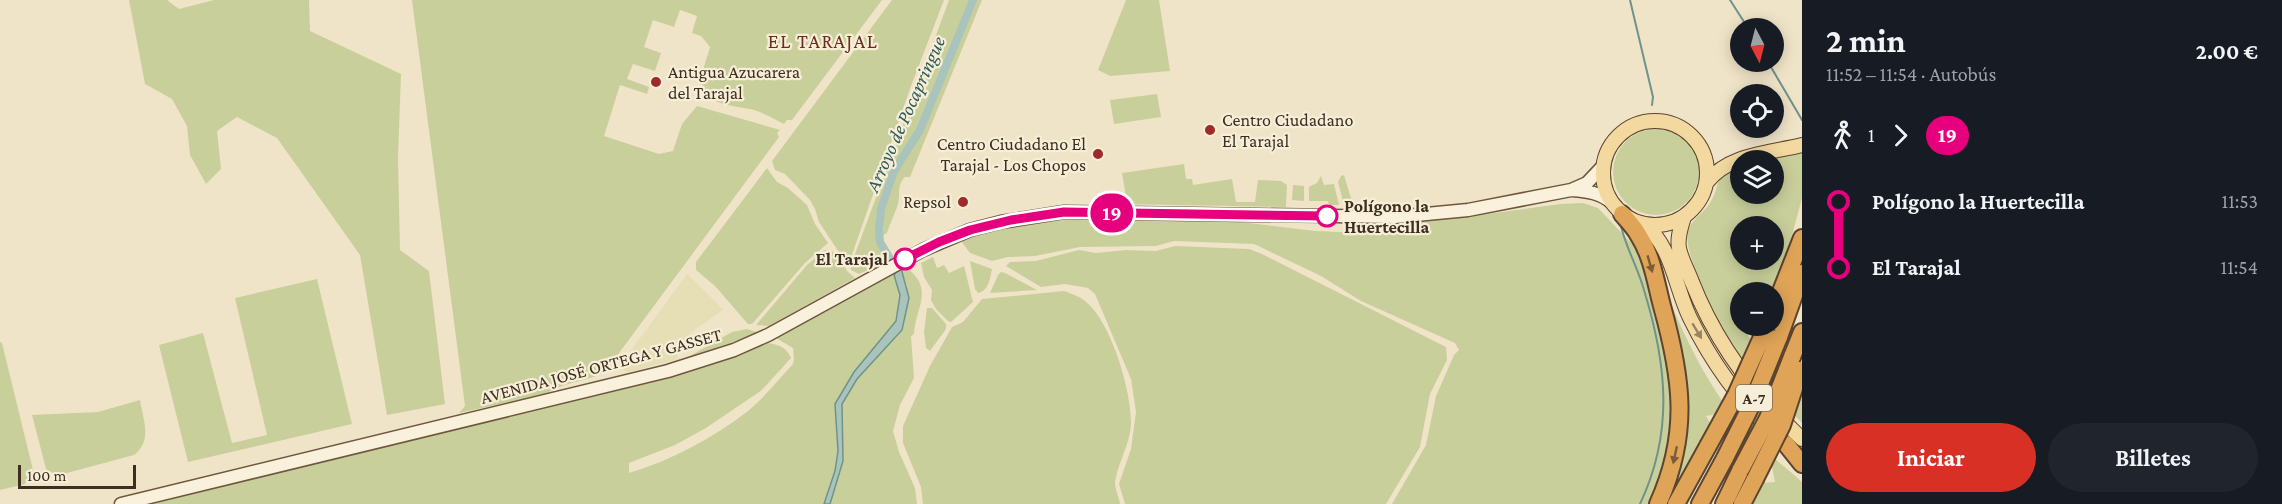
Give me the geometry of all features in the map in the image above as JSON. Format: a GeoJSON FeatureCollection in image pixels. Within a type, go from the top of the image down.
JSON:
{"type":"FeatureCollection","features":[{"type":"Feature","properties":{"kind":"highway"},"geometry":{"type":"LineString","coordinates":[[1617,208],[1645,246],[1673,347],[1679,378],[1680,423],[1675,458],[1658,504]]}},
{"type":"Feature","properties":{"kind":"highway"},"geometry":{"type":"LineString","coordinates":[[1784,284],[1802,238]]}},
{"type":"Feature","properties":{"kind":"highway","name":"A-7"},"geometry":{"type":"LineString","coordinates":[[1784,309],[1802,273]]}},
{"type":"Feature","properties":{"kind":"highway","name":"A-7"},"geometry":{"type":"LineString","coordinates":[[1724,504],[1748,474],[1768,418],[1798,364],[1802,332]]}},
{"type":"Feature","properties":{"kind":"highway"},"geometry":{"type":"LineString","coordinates":[[1676,504],[1770,336]]}},
{"type":"Feature","properties":{"kind":"highway","name":"A-7"},"geometry":{"type":"LineString","coordinates":[[1700,504],[1751,406],[1772,336]]}},
{"type":"Feature","properties":{"kind":"highway"},"geometry":{"type":"LineString","coordinates":[[1794,442],[1802,464]]}},
{"type":"Feature","properties":{"kind":"highway"},"geometry":{"type":"LineString","coordinates":[[1743,502],[1748,474]]}},
{"type":"Feature","properties":{"kind":"main road"},"geometry":{"type":"LineString","coordinates":[[1707,182],[1705,156],[1700,145],[1690,134],[1665,121],[1637,124],[1625,130],[1615,139],[1606,154],[1604,185],[1617,208],[1656,234],[1665,251],[1690,319],[1712,357],[1764,424],[1794,442]]}},
{"type":"Feature","properties":{"kind":"main road"},"geometry":{"type":"LineString","coordinates":[[1700,145],[1723,156],[1730,157]]}},
{"type":"Feature","properties":{"kind":"main road"},"geometry":{"type":"LineString","coordinates":[[1779,150],[1802,145]]}},
{"type":"Feature","properties":{"kind":"main road"},"geometry":{"type":"LineString","coordinates":[[1644,224],[1672,223],[1684,217],[1699,201],[1707,182],[1716,171],[1730,163]]}},
{"type":"Feature","properties":{"kind":"main road","name":"AVENIDA JOSÉ ORTEGA Y GASSET"},"geometry":{"type":"LineString","coordinates":[[121,504],[668,371],[734,350],[768,335],[939,242],[970,230],[1011,220],[1064,212],[1395,217],[1468,210],[1571,190],[1587,183],[1604,165]]}},
{"type":"Feature","properties":{"kind":"main road","name":"AVENIDA JOSÉ ORTEGA Y GASSET"},"geometry":{"type":"LineString","coordinates":[[1571,190],[1588,191],[1606,198],[1617,208]]}},
{"type":"Feature","properties":{"kind":"main road"},"geometry":{"type":"LineString","coordinates":[[1684,217],[1678,233],[1679,248],[1702,308],[1728,355],[1794,442],[1802,459]]}},
{"type":"Feature","properties":{"kind":"shaded area"},"geometry":{"type":"Polygon","coordinates":[[[687,274],[723,310],[690,333],[689,339],[693,339],[696,349],[685,352],[682,342],[674,340],[672,342],[679,359],[629,372],[624,371],[622,363],[687,274]]]}},
{"type":"Feature","properties":{"kind":"green space"},"geometry":{"type":"Polygon","coordinates":[[[129,0],[167,0],[179,9],[214,0],[309,0],[310,31],[401,74],[398,158],[400,250],[429,271],[445,404],[387,415],[360,255],[277,138],[237,117],[217,131],[221,169],[206,184],[190,155],[187,126],[172,99],[145,84],[129,0]]]}},
{"type":"Feature","properties":{"kind":"green space"},"geometry":{"type":"Polygon","coordinates":[[[412,0],[882,0],[792,120],[787,120],[784,124],[765,114],[718,102],[706,95],[702,79],[710,47],[701,36],[692,33],[697,16],[680,10],[674,27],[653,20],[644,47],[661,53],[655,71],[633,64],[627,79],[649,87],[647,94],[620,85],[604,136],[659,154],[673,151],[682,124],[697,106],[780,130],[777,133],[779,137],[605,372],[546,394],[459,413],[465,406],[412,0]]]}},
{"type":"Feature","properties":{"kind":"green space"},"geometry":{"type":"Polygon","coordinates":[[[892,0],[944,0],[911,86],[848,266],[819,222],[810,200],[785,174],[775,170],[772,161],[892,0]]]}},
{"type":"Feature","properties":{"kind":"green space"},"geometry":{"type":"Polygon","coordinates":[[[949,0],[969,0],[918,128],[891,172],[876,217],[877,242],[888,261],[859,274],[851,270],[851,265],[949,0]]]}},
{"type":"Feature","properties":{"kind":"green space"},"geometry":{"type":"Polygon","coordinates":[[[976,0],[982,0],[910,177],[905,177],[901,183],[897,208],[887,233],[883,235],[884,209],[897,172],[922,132],[976,0]]]}},
{"type":"Feature","properties":{"kind":"green space"},"geometry":{"type":"Polygon","coordinates":[[[1126,0],[1159,0],[1170,71],[1110,76],[1098,70],[1126,0]]]}},
{"type":"Feature","properties":{"kind":"green space"},"geometry":{"type":"Polygon","coordinates":[[[1157,94],[1161,117],[1114,124],[1110,100],[1157,94]]]}},
{"type":"Feature","properties":{"kind":"green space"},"geometry":{"type":"Polygon","coordinates":[[[1656,129],[1673,132],[1687,141],[1696,155],[1699,172],[1696,189],[1687,203],[1673,212],[1656,215],[1639,212],[1625,203],[1616,189],[1613,172],[1616,155],[1625,141],[1639,132],[1656,129]]]}},
{"type":"Feature","properties":{"kind":"green space"},"geometry":{"type":"Polygon","coordinates":[[[1802,153],[1802,198],[1784,259],[1784,216],[1730,216],[1730,270],[1780,270],[1776,282],[1730,282],[1730,336],[1748,336],[1802,394],[1802,423],[1755,376],[1734,349],[1711,307],[1693,262],[1688,245],[1689,228],[1710,203],[1721,177],[1730,171],[1730,204],[1784,204],[1784,157],[1802,153]]]}},
{"type":"Feature","properties":{"kind":"green space"},"geometry":{"type":"Polygon","coordinates":[[[1184,164],[1186,179],[1192,179],[1193,185],[1232,179],[1236,202],[1255,202],[1258,180],[1281,181],[1287,185],[1286,207],[1121,204],[1119,197],[1126,196],[1122,173],[1184,164]]]}},
{"type":"Feature","properties":{"kind":"green space"},"geometry":{"type":"Polygon","coordinates":[[[767,168],[777,182],[788,188],[807,205],[815,224],[828,243],[805,263],[752,324],[748,324],[715,286],[696,270],[696,262],[767,168]]]}},
{"type":"Feature","properties":{"kind":"green space"},"geometry":{"type":"Polygon","coordinates":[[[1344,175],[1353,205],[1344,205],[1338,182],[1344,175]]]}},
{"type":"Feature","properties":{"kind":"green space"},"geometry":{"type":"Polygon","coordinates":[[[1321,176],[1324,185],[1334,184],[1339,205],[1329,205],[1328,201],[1309,201],[1309,187],[1317,183],[1321,176]]]}},
{"type":"Feature","properties":{"kind":"green space"},"geometry":{"type":"Polygon","coordinates":[[[1293,185],[1304,186],[1304,201],[1292,200],[1293,185]]]}},
{"type":"Feature","properties":{"kind":"green space"},"geometry":{"type":"Polygon","coordinates":[[[1583,203],[1598,208],[1636,248],[1651,284],[1668,349],[1675,426],[1664,479],[1651,504],[1392,504],[1426,445],[1436,396],[1454,355],[1459,350],[1455,343],[1361,301],[1321,276],[1254,244],[1174,241],[1156,246],[1080,247],[1035,256],[1008,257],[992,261],[970,253],[961,241],[983,233],[1035,223],[1086,218],[1232,221],[1341,232],[1351,228],[1583,203]]]}},
{"type":"Feature","properties":{"kind":"green space"},"geometry":{"type":"Polygon","coordinates":[[[1175,246],[1249,249],[1446,347],[1447,360],[1430,394],[1420,447],[1386,504],[1125,504],[1119,484],[1131,449],[1136,412],[1131,379],[1095,294],[1088,288],[1065,284],[1041,287],[1006,266],[1010,262],[1036,261],[1079,250],[1096,253],[1126,250],[1156,251],[1175,246]]]}},
{"type":"Feature","properties":{"kind":"green space"},"geometry":{"type":"Polygon","coordinates":[[[825,250],[834,252],[855,278],[769,326],[756,325],[807,265],[825,250]]]}},
{"type":"Feature","properties":{"kind":"green space"},"geometry":{"type":"Polygon","coordinates":[[[933,257],[937,268],[944,265],[949,273],[964,266],[973,302],[951,322],[936,309],[931,300],[932,290],[924,277],[921,263],[933,257]]]}},
{"type":"Feature","properties":{"kind":"green space"},"geometry":{"type":"Polygon","coordinates":[[[970,261],[992,269],[987,287],[982,292],[978,293],[975,289],[970,261]]]}},
{"type":"Feature","properties":{"kind":"green space"},"geometry":{"type":"Polygon","coordinates":[[[906,267],[920,283],[922,298],[914,334],[911,336],[914,378],[900,405],[893,431],[899,452],[915,488],[917,504],[830,504],[843,461],[842,404],[857,379],[902,330],[907,287],[901,268],[906,267]]]}},
{"type":"Feature","properties":{"kind":"green space"},"geometry":{"type":"Polygon","coordinates":[[[895,272],[900,295],[896,321],[854,372],[835,404],[838,451],[835,471],[824,504],[150,504],[692,370],[768,343],[787,351],[791,358],[762,390],[706,428],[675,445],[629,463],[629,473],[661,462],[691,447],[748,411],[793,364],[793,348],[776,338],[895,272]]]}},
{"type":"Feature","properties":{"kind":"green space"},"geometry":{"type":"Polygon","coordinates":[[[1001,272],[1005,273],[1037,290],[990,293],[1001,272]]]}},
{"type":"Feature","properties":{"kind":"green space"},"geometry":{"type":"Polygon","coordinates":[[[317,279],[352,424],[188,462],[159,345],[203,333],[232,443],[267,435],[235,298],[317,279]]]}},
{"type":"Feature","properties":{"kind":"green space"},"geometry":{"type":"Polygon","coordinates":[[[1064,291],[1083,299],[1094,311],[1111,340],[1124,376],[1131,424],[1115,482],[1120,504],[923,504],[921,487],[903,443],[903,426],[930,366],[952,327],[963,322],[982,299],[1064,291]]]}},
{"type":"Feature","properties":{"kind":"green space"},"geometry":{"type":"Polygon","coordinates":[[[1670,301],[1685,336],[1723,402],[1753,440],[1802,482],[1802,504],[1751,504],[1761,483],[1775,482],[1772,467],[1718,414],[1706,416],[1712,426],[1666,504],[1684,446],[1689,410],[1685,368],[1670,301]]]}},
{"type":"Feature","properties":{"kind":"green space"},"geometry":{"type":"Polygon","coordinates":[[[927,308],[932,308],[946,324],[946,329],[930,351],[926,348],[924,332],[927,308]]]}},
{"type":"Feature","properties":{"kind":"green space"},"geometry":{"type":"Polygon","coordinates":[[[747,329],[760,333],[688,357],[732,332],[747,329]]]}},
{"type":"Feature","properties":{"kind":"green space"},"geometry":{"type":"Polygon","coordinates":[[[0,342],[33,470],[25,484],[0,490],[0,342]]]}},
{"type":"Feature","properties":{"kind":"green space"},"geometry":{"type":"Polygon","coordinates":[[[140,400],[145,436],[140,449],[134,455],[63,474],[56,475],[46,469],[32,415],[98,412],[140,400]]]}},
{"type":"Feature","properties":{"kind":"water"},"geometry":{"type":"Polygon","coordinates":[[[901,268],[909,298],[902,330],[857,379],[842,404],[843,461],[830,504],[824,504],[835,471],[838,451],[835,404],[854,372],[896,321],[900,295],[894,275],[901,268]]]}},
{"type":"Feature","properties":{"kind":"waterway","name":"Arroyo de Pocapringue"},"geometry":{"type":"LineString","coordinates":[[897,270],[880,242],[881,209],[894,171],[920,130],[973,0]]}},
{"type":"Feature","properties":{"kind":"waterway"},"geometry":{"type":"LineString","coordinates":[[1630,0],[1653,97],[1652,105]]}},
{"type":"Feature","properties":{"kind":"waterway"},"geometry":{"type":"LineString","coordinates":[[1730,0],[1742,18]]}},
{"type":"Feature","properties":{"kind":"waterway"},"geometry":{"type":"LineString","coordinates":[[1774,72],[1802,120]]}},
{"type":"Feature","properties":{"kind":"waterway"},"geometry":{"type":"LineString","coordinates":[[1621,226],[1652,318],[1662,372],[1662,424],[1658,451],[1640,504]]}},
{"type":"Feature","properties":{"kind":"bus line","name":"19"},"geometry":{"type":"LineString","coordinates":[[905,259],[952,236],[970,230],[1011,220],[1064,212],[1327,216]]}},
{"type":"Feature","properties":{"kind":"place","name":"Antigua Azucarera del Tarajal"},"geometry":{"type":"Point","coordinates":[656,82]}},
{"type":"Feature","properties":{"kind":"place","name":"Centro Ciudadano El Tarajal"},"geometry":{"type":"Point","coordinates":[1210,130]}},
{"type":"Feature","properties":{"kind":"place","name":"Centro Ciudadano El Tarajal - Los Chopos"},"geometry":{"type":"Point","coordinates":[1098,154]}},
{"type":"Feature","properties":{"kind":"place","name":"Repsol"},"geometry":{"type":"Point","coordinates":[963,202]}},
{"type":"Feature","properties":{"kind":"place","name":"Polígono la Huertecilla"},"geometry":{"type":"Point","coordinates":[1327,216]}},
{"type":"Feature","properties":{"kind":"place","name":"El Tarajal"},"geometry":{"type":"Point","coordinates":[905,259]}},
{"type":"Feature","properties":{"kind":"district","name":"EL TARAJAL"},"geometry":{"type":"Point","coordinates":[823,41]}}]}
